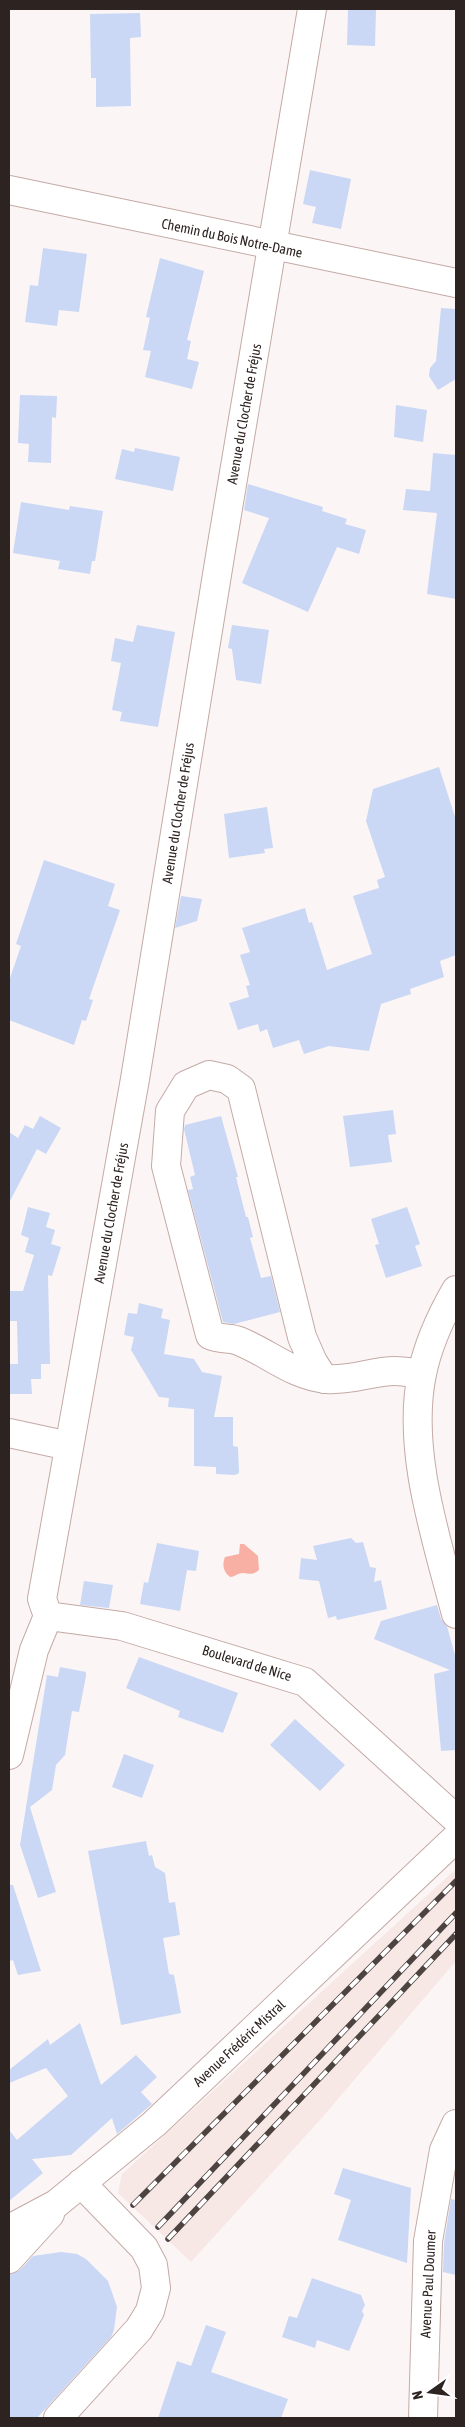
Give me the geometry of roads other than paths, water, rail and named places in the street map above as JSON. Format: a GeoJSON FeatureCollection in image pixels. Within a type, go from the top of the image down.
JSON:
{"type":"FeatureCollection","features":[{"type":"Feature","properties":{"kind":"street","name":"Avenue du Clocher de Fréjus"},"geometry":{"type":"LineString","coordinates":[[48,1616],[42,1599],[134,1089],[220,554],[312,9]]}},
{"type":"Feature","properties":{"kind":"street","name":"Chemin du Bois Notre-Dame"},"geometry":{"type":"LineString","coordinates":[[9,190],[273,247],[456,283]]}},
{"type":"Feature","properties":{"kind":"street"},"geometry":{"type":"LineString","coordinates":[[324,1379],[313,1362],[302,1337],[241,1089],[227,1079],[209,1075],[186,1085],[170,1111],[166,1166],[210,1335],[219,1340],[236,1340],[263,1351],[289,1369],[324,1379],[357,1378],[395,1371],[422,1374]]}},
{"type":"Feature","properties":{"kind":"street"},"geometry":{"type":"LineString","coordinates":[[456,1290],[439,1318],[422,1374],[420,1443],[424,1485],[456,1614]]}},
{"type":"Feature","properties":{"kind":"street"},"geometry":{"type":"LineString","coordinates":[[9,1433],[69,1446]]}},
{"type":"Feature","properties":{"kind":"street"},"geometry":{"type":"LineString","coordinates":[[9,1755],[34,1650],[48,1616]]}},
{"type":"Feature","properties":{"kind":"street","name":"Boulevard de Nice"},"geometry":{"type":"LineString","coordinates":[[48,1616],[122,1626],[305,1682],[456,1819]]}},
{"type":"Feature","properties":{"kind":"street","name":"Avenue Frédéric Mistral"},"geometry":{"type":"LineString","coordinates":[[9,2229],[56,2204],[154,2124],[456,1838]]}},
{"type":"Feature","properties":{"kind":"street","name":"Avenue Paul Doumer"},"geometry":{"type":"LineString","coordinates":[[423,2418],[428,2241],[444,2150],[456,2124]]}},
{"type":"Feature","properties":{"kind":"street"},"geometry":{"type":"LineString","coordinates":[[58,2418],[139,2329],[150,2311],[156,2288],[153,2265],[144,2248],[81,2183]]}},
{"type":"Feature","properties":{"kind":"street"},"geometry":{"type":"LineString","coordinates":[[9,2259],[48,2220],[56,2204]]}},
{"type":"Feature","properties":{"kind":"railway"},"geometry":{"type":"LineString","coordinates":[[133,2205],[456,1881]]}},
{"type":"Feature","properties":{"kind":"railway"},"geometry":{"type":"LineString","coordinates":[[158,2227],[456,1913]]}},
{"type":"Feature","properties":{"kind":"railway"},"geometry":{"type":"LineString","coordinates":[[168,2239],[456,1934]]}}]}
